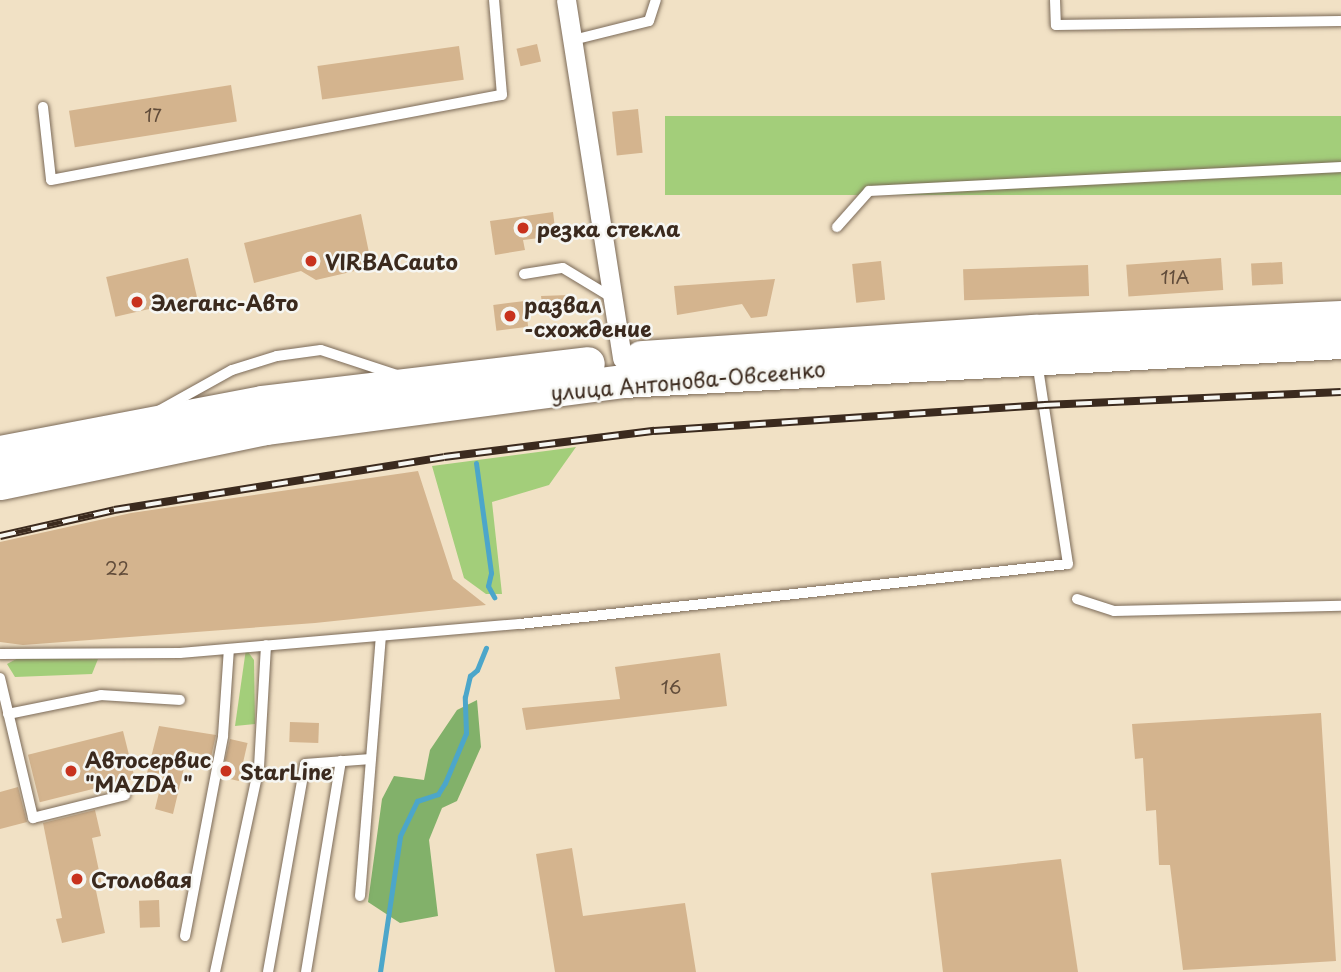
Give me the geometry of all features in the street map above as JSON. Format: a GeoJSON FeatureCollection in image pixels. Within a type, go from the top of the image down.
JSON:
{"type":"FeatureCollection","features":[{"type":"Feature","properties":{"kind":"highway","name":"улица Антонова-Овсеенко"},"geometry":{"type":"LineString","coordinates":[[0,483],[266,428],[623,381],[1341,317]]}},
{"type":"Feature","properties":{"kind":"highway","name":"улица Антонова-Овсеенко"},"geometry":{"type":"LineString","coordinates":[[0,452],[143,422],[416,383],[622,359],[1035,343],[1341,342]]}},
{"type":"Feature","properties":{"kind":"street"},"geometry":{"type":"LineString","coordinates":[[566,0],[622,359]]}},
{"type":"Feature","properties":{"kind":"lane"},"geometry":{"type":"LineString","coordinates":[[43,107],[51,180],[502,95],[494,0]]}},
{"type":"Feature","properties":{"kind":"lane"},"geometry":{"type":"LineString","coordinates":[[573,40],[649,21],[656,0]]}},
{"type":"Feature","properties":{"kind":"lane"},"geometry":{"type":"LineString","coordinates":[[1055,0],[1056,25],[1341,21]]}},
{"type":"Feature","properties":{"kind":"lane"},"geometry":{"type":"LineString","coordinates":[[837,227],[869,191],[1341,167]]}},
{"type":"Feature","properties":{"kind":"lane"},"geometry":{"type":"LineString","coordinates":[[524,274],[563,268],[611,297]]}},
{"type":"Feature","properties":{"kind":"lane"},"geometry":{"type":"LineString","coordinates":[[0,654],[180,653],[229,649],[381,636],[1068,565],[1035,343]]}},
{"type":"Feature","properties":{"kind":"lane"},"geometry":{"type":"LineString","coordinates":[[143,422],[183,393],[276,356],[321,350],[372,363],[416,383]]}},
{"type":"Feature","properties":{"kind":"lane"},"geometry":{"type":"LineString","coordinates":[[1077,598],[1114,611],[1341,606]]}},
{"type":"Feature","properties":{"kind":"lane"},"geometry":{"type":"LineString","coordinates":[[360,896],[381,636]]}},
{"type":"Feature","properties":{"kind":"lane"},"geometry":{"type":"LineString","coordinates":[[215,972],[260,767],[266,645]]}},
{"type":"Feature","properties":{"kind":"lane"},"geometry":{"type":"LineString","coordinates":[[185,936],[223,736],[229,649]]}},
{"type":"Feature","properties":{"kind":"lane"},"geometry":{"type":"LineString","coordinates":[[0,678],[33,818],[125,795]]}},
{"type":"Feature","properties":{"kind":"lane"},"geometry":{"type":"LineString","coordinates":[[8,714],[102,695],[180,700]]}},
{"type":"Feature","properties":{"kind":"lane"},"geometry":{"type":"LineString","coordinates":[[268,972],[305,764],[371,759]]}},
{"type":"Feature","properties":{"kind":"lane"},"geometry":{"type":"LineString","coordinates":[[306,972],[341,761]]}},
{"type":"Feature","properties":{"kind":"green space"},"geometry":{"type":"Polygon","coordinates":[[[665,116],[1341,116],[1341,195],[665,195],[665,116]]]}},
{"type":"Feature","properties":{"kind":"green space"},"geometry":{"type":"Polygon","coordinates":[[[576,447],[549,485],[492,502],[502,594],[486,594],[464,578],[432,466],[576,447]]]}},
{"type":"Feature","properties":{"kind":"green space"},"geometry":{"type":"Polygon","coordinates":[[[246,649],[254,660],[255,724],[235,726],[246,649]]]}},
{"type":"Feature","properties":{"kind":"green space"},"geometry":{"type":"Polygon","coordinates":[[[20,657],[98,659],[92,674],[15,677],[7,664],[20,657]]]}},
{"type":"Feature","properties":{"kind":"green space"},"geometry":{"type":"Polygon","coordinates":[[[477,700],[481,747],[457,801],[442,808],[429,840],[438,916],[400,923],[368,902],[382,799],[394,776],[424,780],[430,750],[457,710],[477,700]]]}},
{"type":"Feature","properties":{"kind":"building"},"geometry":{"type":"Polygon","coordinates":[[[537,44],[541,62],[521,66],[517,49],[537,44]]]}},
{"type":"Feature","properties":{"kind":"building"},"geometry":{"type":"Polygon","coordinates":[[[459,46],[464,80],[322,100],[317,66],[459,46]]]}},
{"type":"Feature","properties":{"kind":"building"},"geometry":{"type":"Polygon","coordinates":[[[231,85],[237,122],[75,147],[69,111],[231,85]]]}},
{"type":"Feature","properties":{"kind":"building"},"geometry":{"type":"Polygon","coordinates":[[[638,109],[643,153],[617,155],[612,112],[638,109]]]}},
{"type":"Feature","properties":{"kind":"building","name":"резка стекла"},"geometry":{"type":"Polygon","coordinates":[[[553,212],[556,236],[523,240],[525,250],[495,255],[490,221],[553,212]]]}},
{"type":"Feature","properties":{"kind":"building"},"geometry":{"type":"Polygon","coordinates":[[[361,214],[372,267],[316,280],[301,271],[254,283],[244,243],[361,214]]]}},
{"type":"Feature","properties":{"kind":"building"},"geometry":{"type":"Polygon","coordinates":[[[188,258],[197,298],[115,317],[106,277],[188,258]]]}},
{"type":"Feature","properties":{"kind":"building"},"geometry":{"type":"Polygon","coordinates":[[[1221,258],[1223,290],[1128,297],[1126,265],[1221,258]]]}},
{"type":"Feature","properties":{"kind":"building"},"geometry":{"type":"Polygon","coordinates":[[[881,261],[885,300],[856,303],[852,264],[881,261]]]}},
{"type":"Feature","properties":{"kind":"building"},"geometry":{"type":"Polygon","coordinates":[[[1282,262],[1283,284],[1252,286],[1251,264],[1282,262]]]}},
{"type":"Feature","properties":{"kind":"building"},"geometry":{"type":"Polygon","coordinates":[[[1088,265],[1089,296],[964,300],[963,269],[1088,265]]]}},
{"type":"Feature","properties":{"kind":"building"},"geometry":{"type":"Polygon","coordinates":[[[775,279],[767,316],[751,318],[742,304],[677,315],[674,286],[775,279]]]}},
{"type":"Feature","properties":{"kind":"building"},"geometry":{"type":"Polygon","coordinates":[[[569,295],[569,309],[543,312],[541,296],[569,295]]]}},
{"type":"Feature","properties":{"kind":"building","name":"развал -схождение"},"geometry":{"type":"Polygon","coordinates":[[[525,301],[528,327],[496,331],[493,305],[525,301]]]}},
{"type":"Feature","properties":{"kind":"building"},"geometry":{"type":"Polygon","coordinates":[[[418,471],[453,579],[486,605],[315,623],[23,645],[0,642],[0,542],[131,513],[418,471]]]}},
{"type":"Feature","properties":{"kind":"building"},"geometry":{"type":"Polygon","coordinates":[[[720,653],[727,706],[526,730],[522,708],[620,699],[615,667],[720,653]]]}},
{"type":"Feature","properties":{"kind":"building"},"geometry":{"type":"Polygon","coordinates":[[[1321,713],[1336,961],[1183,970],[1170,865],[1159,865],[1156,810],[1146,811],[1143,758],[1135,759],[1132,724],[1321,713]]]}},
{"type":"Feature","properties":{"kind":"building"},"geometry":{"type":"Polygon","coordinates":[[[290,722],[319,723],[318,743],[289,742],[290,722]]]}},
{"type":"Feature","properties":{"kind":"building"},"geometry":{"type":"Polygon","coordinates":[[[159,726],[216,735],[211,757],[188,751],[173,814],[155,809],[164,772],[146,777],[159,726]]]}},
{"type":"Feature","properties":{"kind":"building"},"geometry":{"type":"Polygon","coordinates":[[[123,731],[135,779],[40,802],[28,755],[123,731]]]}},
{"type":"Feature","properties":{"kind":"building"},"geometry":{"type":"Polygon","coordinates":[[[230,739],[248,743],[239,781],[221,777],[230,739]]]}},
{"type":"Feature","properties":{"kind":"building"},"geometry":{"type":"Polygon","coordinates":[[[18,787],[27,822],[0,829],[0,792],[18,787]]]}},
{"type":"Feature","properties":{"kind":"building"},"geometry":{"type":"Polygon","coordinates":[[[95,810],[101,836],[92,838],[102,885],[95,886],[105,933],[62,943],[56,919],[62,918],[43,823],[95,810]]]}},
{"type":"Feature","properties":{"kind":"building"},"geometry":{"type":"Polygon","coordinates":[[[572,848],[583,916],[685,903],[696,972],[555,972],[536,854],[572,848]]]}},
{"type":"Feature","properties":{"kind":"building"},"geometry":{"type":"Polygon","coordinates":[[[1061,859],[1078,972],[943,972],[931,873],[1061,859]]]}},
{"type":"Feature","properties":{"kind":"building"},"geometry":{"type":"Polygon","coordinates":[[[159,900],[160,927],[140,928],[139,901],[159,900]]]}},
{"type":"Feature","properties":{"kind":"waterway"},"geometry":{"type":"LineString","coordinates":[[476,463],[491,573],[488,586],[494,597]]}},
{"type":"Feature","properties":{"kind":"waterway"},"geometry":{"type":"LineString","coordinates":[[380,972],[400,836],[417,801],[438,794],[445,783],[466,733],[465,697],[470,676],[477,670],[486,648]]}},
{"type":"Feature","properties":{"kind":"railway"},"geometry":{"type":"LineString","coordinates":[[0,536],[114,510],[444,457],[654,431],[1044,405],[1341,392]]}},
{"type":"Feature","properties":{"kind":"place","name":"резка стекла"},"geometry":{"type":"Point","coordinates":[523,228]}},
{"type":"Feature","properties":{"kind":"place","name":"VIRBACauto"},"geometry":{"type":"Point","coordinates":[311,261]}},
{"type":"Feature","properties":{"kind":"place","name":"Элеганс-Авто"},"geometry":{"type":"Point","coordinates":[137,302]}},
{"type":"Feature","properties":{"kind":"place","name":"развал -схождение"},"geometry":{"type":"Point","coordinates":[510,316]}},
{"type":"Feature","properties":{"kind":"place","name":"Автосервис \"MAZDA \""},"geometry":{"type":"Point","coordinates":[71,771]}},
{"type":"Feature","properties":{"kind":"place","name":"StarLine"},"geometry":{"type":"Point","coordinates":[226,771]}},
{"type":"Feature","properties":{"kind":"place","name":"Столовая"},"geometry":{"type":"Point","coordinates":[77,879]}}]}
